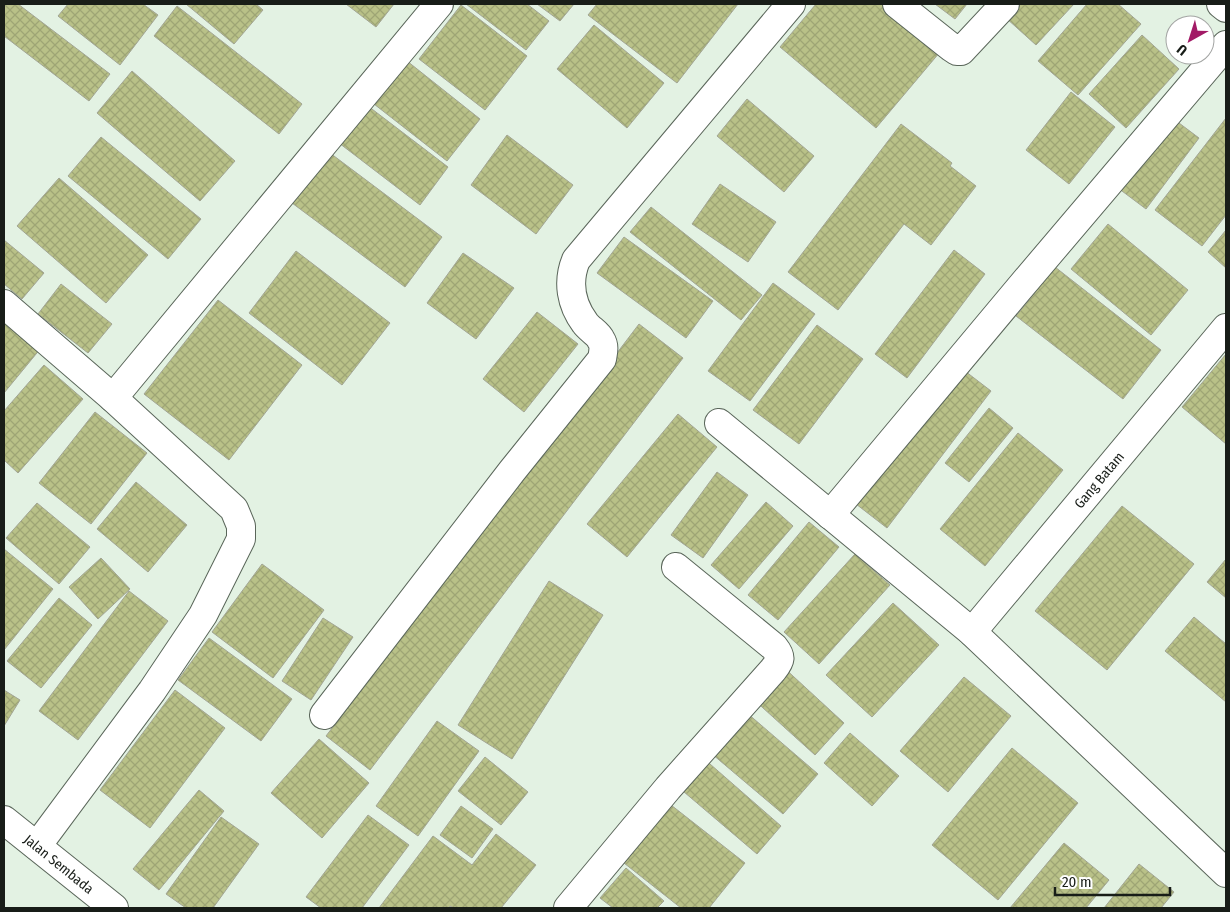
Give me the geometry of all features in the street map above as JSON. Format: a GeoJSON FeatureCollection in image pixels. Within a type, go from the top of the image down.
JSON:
{"type":"FeatureCollection","features":[{"type":"Feature","properties":{"kind":"street"},"geometry":{"type":"LineString","coordinates":[[113,398],[439,4]]}},
{"type":"Feature","properties":{"kind":"street"},"geometry":{"type":"LineString","coordinates":[[324,715],[512,471],[602,359],[604,348],[601,340],[586,324],[575,306],[570,284],[572,269],[576,260],[791,4]]}},
{"type":"Feature","properties":{"kind":"street"},"geometry":{"type":"LineString","coordinates":[[897,4],[957,51],[961,51],[1005,4]]}},
{"type":"Feature","properties":{"kind":"street"},"geometry":{"type":"LineString","coordinates":[[1222,4],[1226,8]]}},
{"type":"Feature","properties":{"kind":"street"},"geometry":{"type":"LineString","coordinates":[[830,515],[1226,45]]}},
{"type":"Feature","properties":{"kind":"street"},"geometry":{"type":"LineString","coordinates":[[4,304],[113,398],[234,509],[240,526],[241,539],[203,615],[152,691],[37,846]]}},
{"type":"Feature","properties":{"kind":"street","name":"Gang Batam"},"geometry":{"type":"LineString","coordinates":[[972,632],[1226,328]]}},
{"type":"Feature","properties":{"kind":"street"},"geometry":{"type":"LineString","coordinates":[[718,423],[972,632],[1222,861]]}},
{"type":"Feature","properties":{"kind":"street"},"geometry":{"type":"LineString","coordinates":[[572,907],[668,788],[780,660],[780,654],[774,647],[676,567]]}},
{"type":"Feature","properties":{"kind":"street","name":"Jalan Sembada"},"geometry":{"type":"LineString","coordinates":[[4,820],[114,908]]}},
{"type":"Feature","properties":{"kind":"building"},"geometry":{"type":"Polygon","coordinates":[[[4,4],[18,4],[110,74],[89,101],[4,36],[4,4]]]}},
{"type":"Feature","properties":{"kind":"building"},"geometry":{"type":"Polygon","coordinates":[[[68,4],[143,4],[158,15],[120,65],[58,16],[68,4]]]}},
{"type":"Feature","properties":{"kind":"building"},"geometry":{"type":"Polygon","coordinates":[[[186,4],[256,4],[263,10],[234,44],[186,4]]]}},
{"type":"Feature","properties":{"kind":"building"},"geometry":{"type":"Polygon","coordinates":[[[346,4],[394,4],[376,27],[346,4]]]}},
{"type":"Feature","properties":{"kind":"building"},"geometry":{"type":"Polygon","coordinates":[[[466,4],[527,4],[549,21],[526,50],[466,4]]]}},
{"type":"Feature","properties":{"kind":"building"},"geometry":{"type":"Polygon","coordinates":[[[537,4],[574,4],[560,21],[537,4]]]}},
{"type":"Feature","properties":{"kind":"building"},"geometry":{"type":"Polygon","coordinates":[[[597,4],[738,4],[677,83],[588,15],[597,4]]]}},
{"type":"Feature","properties":{"kind":"building"},"geometry":{"type":"Polygon","coordinates":[[[816,4],[883,4],[940,52],[876,128],[780,47],[816,4]]]}},
{"type":"Feature","properties":{"kind":"building"},"geometry":{"type":"Polygon","coordinates":[[[935,4],[967,4],[955,19],[935,4]]]}},
{"type":"Feature","properties":{"kind":"building"},"geometry":{"type":"Polygon","coordinates":[[[1019,4],[1074,4],[1036,45],[1006,18],[1019,4]]]}},
{"type":"Feature","properties":{"kind":"building"},"geometry":{"type":"Polygon","coordinates":[[[1087,4],[1118,4],[1141,24],[1078,95],[1038,61],[1087,4]]]}},
{"type":"Feature","properties":{"kind":"building"},"geometry":{"type":"Polygon","coordinates":[[[461,5],[527,56],[485,110],[419,59],[461,5]]]}},
{"type":"Feature","properties":{"kind":"building"},"geometry":{"type":"Polygon","coordinates":[[[177,6],[302,104],[279,134],[154,36],[177,6]]]}},
{"type":"Feature","properties":{"kind":"building"},"geometry":{"type":"Polygon","coordinates":[[[594,25],[664,83],[627,128],[557,69],[594,25]]]}},
{"type":"Feature","properties":{"kind":"building"},"geometry":{"type":"Polygon","coordinates":[[[1142,35],[1165,56],[1165,65],[1175,65],[1179,69],[1126,128],[1089,94],[1142,35]]]}},
{"type":"Feature","properties":{"kind":"building"},"geometry":{"type":"Polygon","coordinates":[[[407,61],[480,119],[447,161],[374,104],[407,61]]]}},
{"type":"Feature","properties":{"kind":"building"},"geometry":{"type":"Polygon","coordinates":[[[132,71],[235,161],[200,201],[97,113],[132,71]]]}},
{"type":"Feature","properties":{"kind":"building"},"geometry":{"type":"Polygon","coordinates":[[[1071,92],[1115,127],[1069,184],[1026,150],[1071,92]]]}},
{"type":"Feature","properties":{"kind":"building"},"geometry":{"type":"Polygon","coordinates":[[[747,99],[814,156],[784,192],[717,136],[747,99]]]}},
{"type":"Feature","properties":{"kind":"building"},"geometry":{"type":"Polygon","coordinates":[[[368,106],[448,167],[420,205],[339,143],[368,106]]]}},
{"type":"Feature","properties":{"kind":"building"},"geometry":{"type":"Polygon","coordinates":[[[1171,117],[1199,138],[1146,209],[1118,188],[1171,117]]]}},
{"type":"Feature","properties":{"kind":"building"},"geometry":{"type":"Polygon","coordinates":[[[1226,118],[1226,215],[1202,246],[1155,210],[1226,118]]]}},
{"type":"Feature","properties":{"kind":"building"},"geometry":{"type":"Polygon","coordinates":[[[901,124],[952,163],[950,166],[976,186],[931,245],[904,224],[838,310],[788,272],[901,124]]]}},
{"type":"Feature","properties":{"kind":"building"},"geometry":{"type":"Polygon","coordinates":[[[507,135],[573,185],[536,234],[471,185],[507,135]]]}},
{"type":"Feature","properties":{"kind":"building"},"geometry":{"type":"Polygon","coordinates":[[[101,137],[201,219],[168,259],[68,176],[101,137]]]}},
{"type":"Feature","properties":{"kind":"building"},"geometry":{"type":"Polygon","coordinates":[[[330,153],[442,237],[405,287],[292,203],[330,153]]]}},
{"type":"Feature","properties":{"kind":"building"},"geometry":{"type":"Polygon","coordinates":[[[59,178],[148,255],[106,303],[17,226],[59,178]]]}},
{"type":"Feature","properties":{"kind":"building"},"geometry":{"type":"Polygon","coordinates":[[[720,184],[776,222],[748,262],[692,224],[720,184]]]}},
{"type":"Feature","properties":{"kind":"building"},"geometry":{"type":"Polygon","coordinates":[[[651,207],[762,295],[741,320],[630,232],[651,207]]]}},
{"type":"Feature","properties":{"kind":"building"},"geometry":{"type":"Polygon","coordinates":[[[1108,224],[1188,290],[1151,335],[1071,269],[1108,224]]]}},
{"type":"Feature","properties":{"kind":"building"},"geometry":{"type":"Polygon","coordinates":[[[1226,230],[1226,268],[1208,252],[1226,230]]]}},
{"type":"Feature","properties":{"kind":"building"},"geometry":{"type":"Polygon","coordinates":[[[624,237],[713,301],[686,338],[597,273],[624,237]]]}},
{"type":"Feature","properties":{"kind":"building"},"geometry":{"type":"Polygon","coordinates":[[[4,240],[44,273],[22,299],[4,284],[4,240]]]}},
{"type":"Feature","properties":{"kind":"building"},"geometry":{"type":"Polygon","coordinates":[[[954,250],[985,274],[907,378],[875,354],[954,250]]]}},
{"type":"Feature","properties":{"kind":"building"},"geometry":{"type":"Polygon","coordinates":[[[296,251],[390,323],[342,385],[249,313],[296,251]]]}},
{"type":"Feature","properties":{"kind":"building"},"geometry":{"type":"Polygon","coordinates":[[[463,253],[514,288],[476,339],[427,303],[463,253]]]}},
{"type":"Feature","properties":{"kind":"building"},"geometry":{"type":"Polygon","coordinates":[[[1055,267],[1161,350],[1123,399],[1016,316],[1055,267]]]}},
{"type":"Feature","properties":{"kind":"building"},"geometry":{"type":"Polygon","coordinates":[[[773,283],[815,314],[750,401],[708,371],[773,283]]]}},
{"type":"Feature","properties":{"kind":"building"},"geometry":{"type":"Polygon","coordinates":[[[61,284],[112,324],[88,353],[38,314],[61,284]]]}},
{"type":"Feature","properties":{"kind":"building"},"geometry":{"type":"Polygon","coordinates":[[[218,300],[302,365],[229,460],[144,394],[218,300]]]}},
{"type":"Feature","properties":{"kind":"building"},"geometry":{"type":"Polygon","coordinates":[[[537,312],[578,344],[524,412],[483,379],[537,312]]]}},
{"type":"Feature","properties":{"kind":"building"},"geometry":{"type":"Polygon","coordinates":[[[4,319],[41,348],[4,393],[4,319]]]}},
{"type":"Feature","properties":{"kind":"building"},"geometry":{"type":"Polygon","coordinates":[[[639,324],[683,358],[370,770],[326,736],[639,324]]]}},
{"type":"Feature","properties":{"kind":"building"},"geometry":{"type":"Polygon","coordinates":[[[817,325],[863,359],[799,444],[753,410],[817,325]]]}},
{"type":"Feature","properties":{"kind":"building"},"geometry":{"type":"Polygon","coordinates":[[[1226,354],[1226,444],[1182,407],[1226,354]]]}},
{"type":"Feature","properties":{"kind":"building"},"geometry":{"type":"Polygon","coordinates":[[[44,365],[83,399],[18,473],[4,460],[4,411],[44,365]]]}},
{"type":"Feature","properties":{"kind":"building"},"geometry":{"type":"Polygon","coordinates":[[[961,368],[991,391],[887,528],[856,504],[961,368]]]}},
{"type":"Feature","properties":{"kind":"building"},"geometry":{"type":"Polygon","coordinates":[[[989,408],[1013,428],[969,482],[945,463],[989,408]]]}},
{"type":"Feature","properties":{"kind":"building"},"geometry":{"type":"Polygon","coordinates":[[[95,412],[147,453],[91,524],[39,483],[95,412]]]}},
{"type":"Feature","properties":{"kind":"building"},"geometry":{"type":"Polygon","coordinates":[[[678,414],[717,447],[627,557],[587,524],[678,414]]]}},
{"type":"Feature","properties":{"kind":"building"},"geometry":{"type":"Polygon","coordinates":[[[1018,433],[1063,470],[985,566],[940,529],[1018,433]]]}},
{"type":"Feature","properties":{"kind":"building"},"geometry":{"type":"Polygon","coordinates":[[[717,472],[748,495],[703,558],[671,535],[717,472]]]}},
{"type":"Feature","properties":{"kind":"building"},"geometry":{"type":"Polygon","coordinates":[[[136,482],[187,525],[148,572],[97,529],[136,482]]]}},
{"type":"Feature","properties":{"kind":"building"},"geometry":{"type":"Polygon","coordinates":[[[766,502],[793,526],[739,589],[711,565],[766,502]]]}},
{"type":"Feature","properties":{"kind":"building"},"geometry":{"type":"Polygon","coordinates":[[[37,503],[90,547],[59,584],[6,538],[37,503]]]}},
{"type":"Feature","properties":{"kind":"building"},"geometry":{"type":"Polygon","coordinates":[[[1122,506],[1194,564],[1107,670],[1035,611],[1122,506]]]}},
{"type":"Feature","properties":{"kind":"building"},"geometry":{"type":"Polygon","coordinates":[[[809,522],[839,547],[778,620],[748,595],[809,522]]]}},
{"type":"Feature","properties":{"kind":"building"},"geometry":{"type":"Polygon","coordinates":[[[4,549],[53,589],[4,650],[4,549]]]}},
{"type":"Feature","properties":{"kind":"building"},"geometry":{"type":"Polygon","coordinates":[[[855,554],[890,585],[819,664],[784,632],[855,554]]]}},
{"type":"Feature","properties":{"kind":"building"},"geometry":{"type":"Polygon","coordinates":[[[101,558],[130,589],[98,619],[69,587],[101,558]]]}},
{"type":"Feature","properties":{"kind":"building"},"geometry":{"type":"Polygon","coordinates":[[[1226,559],[1226,598],[1207,582],[1226,559]]]}},
{"type":"Feature","properties":{"kind":"building"},"geometry":{"type":"Polygon","coordinates":[[[262,564],[324,610],[273,678],[212,632],[262,564]]]}},
{"type":"Feature","properties":{"kind":"building"},"geometry":{"type":"Polygon","coordinates":[[[549,581],[603,615],[512,759],[458,725],[549,581]]]}},
{"type":"Feature","properties":{"kind":"building"},"geometry":{"type":"Polygon","coordinates":[[[129,591],[168,621],[78,740],[39,711],[129,591]]]}},
{"type":"Feature","properties":{"kind":"building"},"geometry":{"type":"Polygon","coordinates":[[[59,598],[92,625],[41,688],[7,661],[59,598]]]}},
{"type":"Feature","properties":{"kind":"building"},"geometry":{"type":"Polygon","coordinates":[[[893,603],[939,645],[872,717],[826,675],[893,603]]]}},
{"type":"Feature","properties":{"kind":"building"},"geometry":{"type":"Polygon","coordinates":[[[1194,617],[1226,644],[1226,702],[1165,651],[1194,617]]]}},
{"type":"Feature","properties":{"kind":"building"},"geometry":{"type":"Polygon","coordinates":[[[323,618],[353,637],[311,700],[282,681],[323,618]]]}},
{"type":"Feature","properties":{"kind":"building"},"geometry":{"type":"Polygon","coordinates":[[[209,638],[292,699],[261,741],[178,680],[209,638]]]}},
{"type":"Feature","properties":{"kind":"building"},"geometry":{"type":"Polygon","coordinates":[[[781,665],[844,723],[815,755],[752,698],[781,665]]]}},
{"type":"Feature","properties":{"kind":"building"},"geometry":{"type":"Polygon","coordinates":[[[964,677],[1011,716],[948,792],[900,751],[964,677]]]}},
{"type":"Feature","properties":{"kind":"building"},"geometry":{"type":"Polygon","coordinates":[[[4,690],[20,700],[4,726],[4,690]]]}},
{"type":"Feature","properties":{"kind":"building"},"geometry":{"type":"Polygon","coordinates":[[[175,690],[225,728],[150,828],[100,790],[175,690]]]}},
{"type":"Feature","properties":{"kind":"building"},"geometry":{"type":"Polygon","coordinates":[[[747,713],[818,774],[783,814],[712,754],[747,713]]]}},
{"type":"Feature","properties":{"kind":"building"},"geometry":{"type":"Polygon","coordinates":[[[437,721],[479,751],[418,836],[376,806],[437,721]]]}},
{"type":"Feature","properties":{"kind":"building"},"geometry":{"type":"Polygon","coordinates":[[[850,733],[899,776],[872,806],[824,763],[850,733]]]}},
{"type":"Feature","properties":{"kind":"building"},"geometry":{"type":"Polygon","coordinates":[[[319,739],[369,783],[322,838],[271,793],[319,739]]]}},
{"type":"Feature","properties":{"kind":"building"},"geometry":{"type":"Polygon","coordinates":[[[1012,748],[1078,803],[998,900],[932,845],[1012,748]]]}},
{"type":"Feature","properties":{"kind":"building"},"geometry":{"type":"Polygon","coordinates":[[[485,757],[528,792],[501,825],[458,791],[485,757]]]}},
{"type":"Feature","properties":{"kind":"building"},"geometry":{"type":"Polygon","coordinates":[[[702,757],[781,826],[757,854],[677,786],[702,757]]]}},
{"type":"Feature","properties":{"kind":"building"},"geometry":{"type":"Polygon","coordinates":[[[199,790],[224,811],[159,890],[133,869],[199,790]]]}},
{"type":"Feature","properties":{"kind":"building"},"geometry":{"type":"Polygon","coordinates":[[[671,805],[745,863],[709,908],[681,908],[624,863],[671,805]]]}},
{"type":"Feature","properties":{"kind":"building"},"geometry":{"type":"Polygon","coordinates":[[[461,806],[493,829],[472,858],[440,835],[461,806]]]}},
{"type":"Feature","properties":{"kind":"building"},"geometry":{"type":"Polygon","coordinates":[[[368,815],[409,845],[362,908],[321,908],[306,897],[368,815]]]}},
{"type":"Feature","properties":{"kind":"building"},"geometry":{"type":"Polygon","coordinates":[[[221,817],[259,844],[213,908],[186,908],[166,894],[221,817]]]}},
{"type":"Feature","properties":{"kind":"building"},"geometry":{"type":"Polygon","coordinates":[[[496,834],[536,865],[501,908],[454,908],[450,906],[449,908],[379,908],[433,836],[472,865],[496,834]]]}},
{"type":"Feature","properties":{"kind":"building"},"geometry":{"type":"Polygon","coordinates":[[[1064,843],[1109,880],[1086,908],[1010,908],[1064,843]]]}},
{"type":"Feature","properties":{"kind":"building"},"geometry":{"type":"Polygon","coordinates":[[[1139,864],[1174,892],[1161,908],[1104,908],[1139,864]]]}},
{"type":"Feature","properties":{"kind":"building"},"geometry":{"type":"Polygon","coordinates":[[[626,868],[664,901],[657,908],[613,908],[600,898],[626,868]]]}}]}
